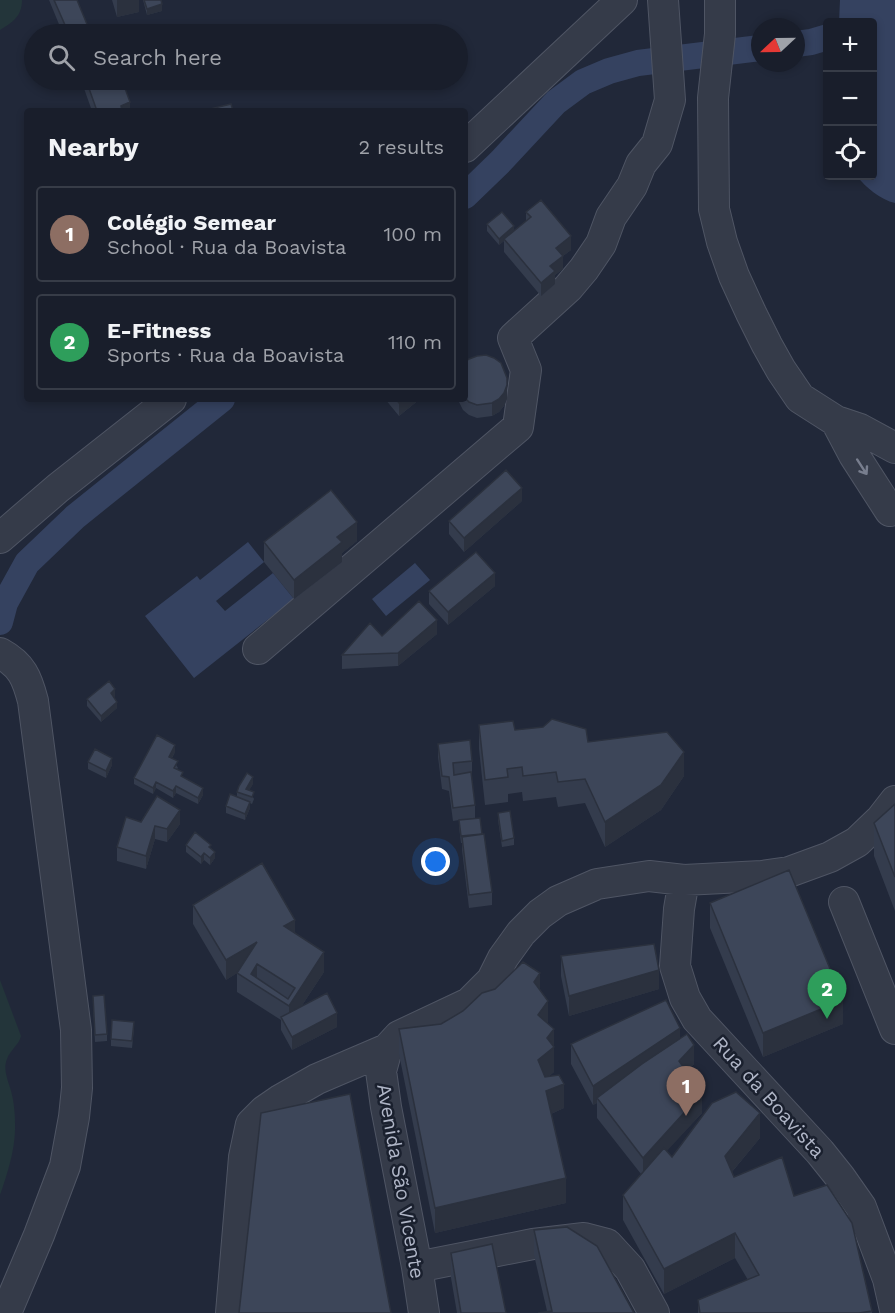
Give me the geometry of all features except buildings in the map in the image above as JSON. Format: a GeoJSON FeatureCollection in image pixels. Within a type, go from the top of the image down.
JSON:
{"type":"FeatureCollection","features":[{"type":"Feature","properties":{"kind":"street"},"geometry":{"type":"LineString","coordinates":[[468,144],[622,0]]}},
{"type":"Feature","properties":{"kind":"street"},"geometry":{"type":"LineString","coordinates":[[258,649],[518,427],[526,370],[513,339],[568,288],[584,269],[601,244],[612,217],[632,186],[641,164],[657,144],[670,100],[663,0]]}},
{"type":"Feature","properties":{"kind":"street"},"geometry":{"type":"LineString","coordinates":[[720,0],[720,34],[713,98],[714,209],[734,276],[767,345],[800,398],[836,421],[860,429],[895,448]]}},
{"type":"Feature","properties":{"kind":"street"},"geometry":{"type":"LineString","coordinates":[[720,34],[731,0]]}},
{"type":"Feature","properties":{"kind":"street"},"geometry":{"type":"LineString","coordinates":[[0,538],[58,488],[167,402]]}},
{"type":"Feature","properties":{"kind":"street"},"geometry":{"type":"LineString","coordinates":[[836,421],[854,454],[894,508]]}},
{"type":"Feature","properties":{"kind":"street"},"geometry":{"type":"LineString","coordinates":[[0,653],[19,667],[28,682],[33,701],[76,1029],[77,1060],[75,1117],[65,1166],[6,1313]]}},
{"type":"Feature","properties":{"kind":"street"},"geometry":{"type":"LineString","coordinates":[[231,1313],[244,1156],[251,1124],[264,1111],[317,1079],[387,1049],[399,1036],[469,1003],[492,980],[503,958],[521,933],[540,914],[558,901],[597,884],[649,876],[684,880],[762,876],[789,872],[830,857],[857,842],[881,819],[895,801]]}},
{"type":"Feature","properties":{"kind":"street","name":"Rua da Boavista"},"geometry":{"type":"LineString","coordinates":[[684,880],[675,966],[685,998],[697,1019],[820,1152],[861,1207],[888,1279],[895,1310]]}},
{"type":"Feature","properties":{"kind":"street"},"geometry":{"type":"LineString","coordinates":[[844,902],[895,1029]]}},
{"type":"Feature","properties":{"kind":"street","name":"Avenida São Vicente"},"geometry":{"type":"LineString","coordinates":[[387,1049],[381,1071],[386,1107],[424,1313]]}},
{"type":"Feature","properties":{"kind":"street"},"geometry":{"type":"LineString","coordinates":[[417,1267],[533,1244],[584,1238],[607,1244],[622,1260],[630,1269],[654,1313]]}},
{"type":"Feature","properties":{"kind":"shaded area"},"geometry":{"type":"Polygon","coordinates":[[[0,0],[22,0],[16,18],[0,30],[0,0]]]}},
{"type":"Feature","properties":{"kind":"shaded area"},"geometry":{"type":"Polygon","coordinates":[[[0,980],[21,1036],[8,1056],[6,1064],[14,1105],[15,1132],[11,1159],[0,1195],[0,980]]]}},
{"type":"Feature","properties":{"kind":"water"},"geometry":{"type":"Polygon","coordinates":[[[840,0],[895,0],[895,203],[884,199],[860,180],[877,180],[877,18],[839,18],[840,0]]]}},
{"type":"Feature","properties":{"kind":"water"},"geometry":{"type":"Polygon","coordinates":[[[248,542],[264,562],[216,601],[225,611],[273,573],[294,599],[194,678],[145,616],[197,576],[200,580],[248,542]]]}},
{"type":"Feature","properties":{"kind":"water"},"geometry":{"type":"Polygon","coordinates":[[[415,563],[430,580],[386,616],[372,599],[415,563]]]}},
{"type":"Feature","properties":{"kind":"waterway"},"geometry":{"type":"LineString","coordinates":[[805,43],[823,38]]}},
{"type":"Feature","properties":{"kind":"waterway"},"geometry":{"type":"LineString","coordinates":[[468,193],[556,102],[583,82],[609,71],[638,63],[751,49]]}},
{"type":"Feature","properties":{"kind":"waterway"},"geometry":{"type":"LineString","coordinates":[[0,622],[5,603],[27,563],[75,517],[218,402]]}},
{"type":"Feature","properties":{"kind":"place","name":"E-Fitness"},"geometry":{"type":"Point","coordinates":[827,1019]}},
{"type":"Feature","properties":{"kind":"place","name":"Colégio Semear"},"geometry":{"type":"Point","coordinates":[686,1116]}}]}
